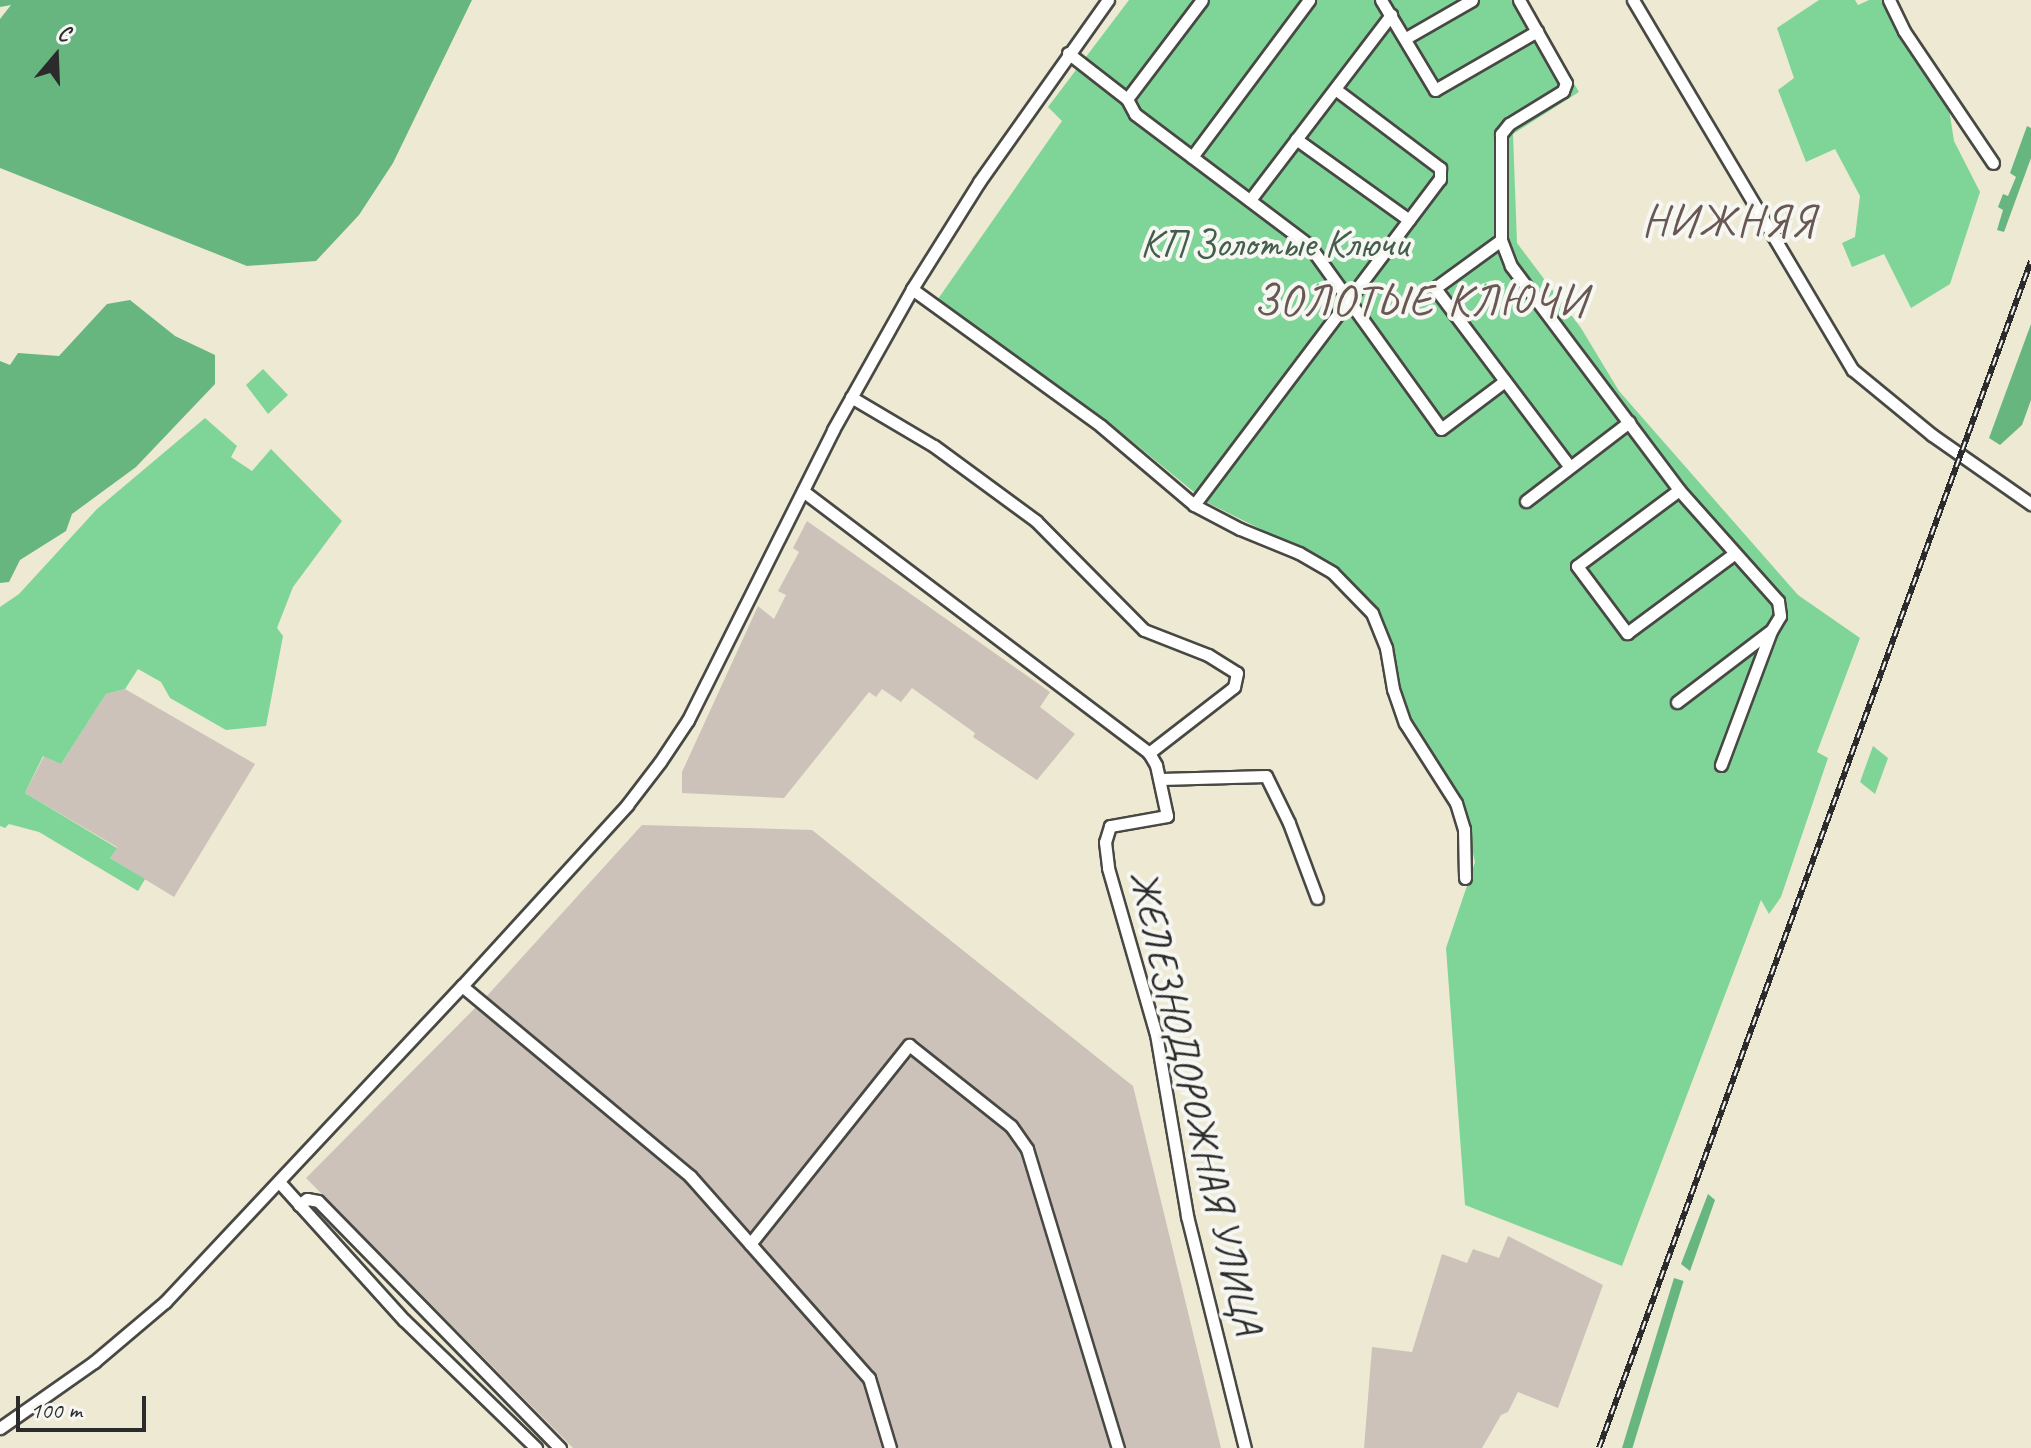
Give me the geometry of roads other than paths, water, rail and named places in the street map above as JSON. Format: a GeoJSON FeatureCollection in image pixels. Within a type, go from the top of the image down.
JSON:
{"type":"FeatureCollection","features":[{"type":"Feature","properties":{"kind":"street"},"geometry":{"type":"LineString","coordinates":[[0,1428],[94,1362],[165,1302],[280,1183],[627,805],[688,720],[851,397],[912,289],[979,182],[1108,0]]}},
{"type":"Feature","properties":{"kind":"street"},"geometry":{"type":"LineString","coordinates":[[1127,99],[1202,0]]}},
{"type":"Feature","properties":{"kind":"street"},"geometry":{"type":"LineString","coordinates":[[1192,157],[1309,0]]}},
{"type":"Feature","properties":{"kind":"street"},"geometry":{"type":"LineString","coordinates":[[1381,0],[1435,90],[1537,31]]}},
{"type":"Feature","properties":{"kind":"street"},"geometry":{"type":"LineString","coordinates":[[1406,38],[1472,0]]}},
{"type":"Feature","properties":{"kind":"street"},"geometry":{"type":"LineString","coordinates":[[1519,0],[1566,83],[1563,91],[1509,124],[1501,134],[1501,240],[1511,266],[1679,490],[1778,601],[1780,616],[1771,631],[1721,765]]}},
{"type":"Feature","properties":{"kind":"street"},"geometry":{"type":"LineString","coordinates":[[1633,0],[1853,370],[1932,435],[2031,504]]}},
{"type":"Feature","properties":{"kind":"street"},"geometry":{"type":"LineString","coordinates":[[1889,0],[1904,31],[1993,163]]}},
{"type":"Feature","properties":{"kind":"street"},"geometry":{"type":"LineString","coordinates":[[1250,200],[1391,15]]}},
{"type":"Feature","properties":{"kind":"street"},"geometry":{"type":"LineString","coordinates":[[1068,53],[1127,99],[1135,114],[1309,245],[1441,429],[1505,381]]}},
{"type":"Feature","properties":{"kind":"street"},"geometry":{"type":"LineString","coordinates":[[1194,505],[1335,313],[1350,299],[1440,179],[1440,168],[1335,89]]}},
{"type":"Feature","properties":{"kind":"street"},"geometry":{"type":"LineString","coordinates":[[1296,139],[1409,220]]}},
{"type":"Feature","properties":{"kind":"street"},"geometry":{"type":"LineString","coordinates":[[1501,240],[1435,288],[1570,467]]}},
{"type":"Feature","properties":{"kind":"street"},"geometry":{"type":"LineString","coordinates":[[912,289],[1101,426],[1194,505],[1333,573],[1372,613],[1386,648],[1393,689],[1405,723],[1456,803],[1464,829],[1465,878]]}},
{"type":"Feature","properties":{"kind":"street"},"geometry":{"type":"LineString","coordinates":[[851,397],[934,446],[1036,521],[1144,630],[1208,655],[1237,673],[1234,687],[1149,753]]}},
{"type":"Feature","properties":{"kind":"street"},"geometry":{"type":"LineString","coordinates":[[1526,501],[1629,422]]}},
{"type":"Feature","properties":{"kind":"street"},"geometry":{"type":"LineString","coordinates":[[1679,490],[1577,566],[1627,633],[1735,553]]}},
{"type":"Feature","properties":{"kind":"street"},"geometry":{"type":"LineString","coordinates":[[803,491],[1149,753],[1161,779],[1266,776],[1289,823],[1317,898]]}},
{"type":"Feature","properties":{"kind":"street"},"geometry":{"type":"LineString","coordinates":[[1677,702],[1771,631]]}},
{"type":"Feature","properties":{"kind":"street","name":"ЖЕЛЕЗНОДОРОЖНАЯ УЛИЦА"},"geometry":{"type":"LineString","coordinates":[[1161,779],[1167,816],[1110,826],[1105,842],[1108,868],[1156,1034],[1187,1216],[1245,1448]]}},
{"type":"Feature","properties":{"kind":"street"},"geometry":{"type":"LineString","coordinates":[[462,986],[690,1176],[869,1378],[890,1448]]}},
{"type":"Feature","properties":{"kind":"street"},"geometry":{"type":"LineString","coordinates":[[750,1244],[909,1045],[1011,1126],[1027,1149],[1118,1448]]}},
{"type":"Feature","properties":{"kind":"street"},"geometry":{"type":"LineString","coordinates":[[280,1183],[404,1320],[536,1448]]}},
{"type":"Feature","properties":{"kind":"street"},"geometry":{"type":"LineString","coordinates":[[299,1205],[307,1199],[318,1201],[560,1448]]}},
{"type":"Feature","properties":{"kind":"railway"},"geometry":{"type":"LineString","coordinates":[[1599,1448],[2031,261]]}},
{"type":"Feature","properties":{"kind":"district","name":"НИЖНЯЯ"},"geometry":{"type":"Point","coordinates":[1729,221]}},
{"type":"Feature","properties":{"kind":"district","name":"ЗОЛОТЫЕ КЛЮЧИ"},"geometry":{"type":"Point","coordinates":[1421,301]}},
{"type":"Feature","properties":{"kind":"park label","name":"КП Золотые Ключи"},"geometry":{"type":"Point","coordinates":[1274,243]}}]}
